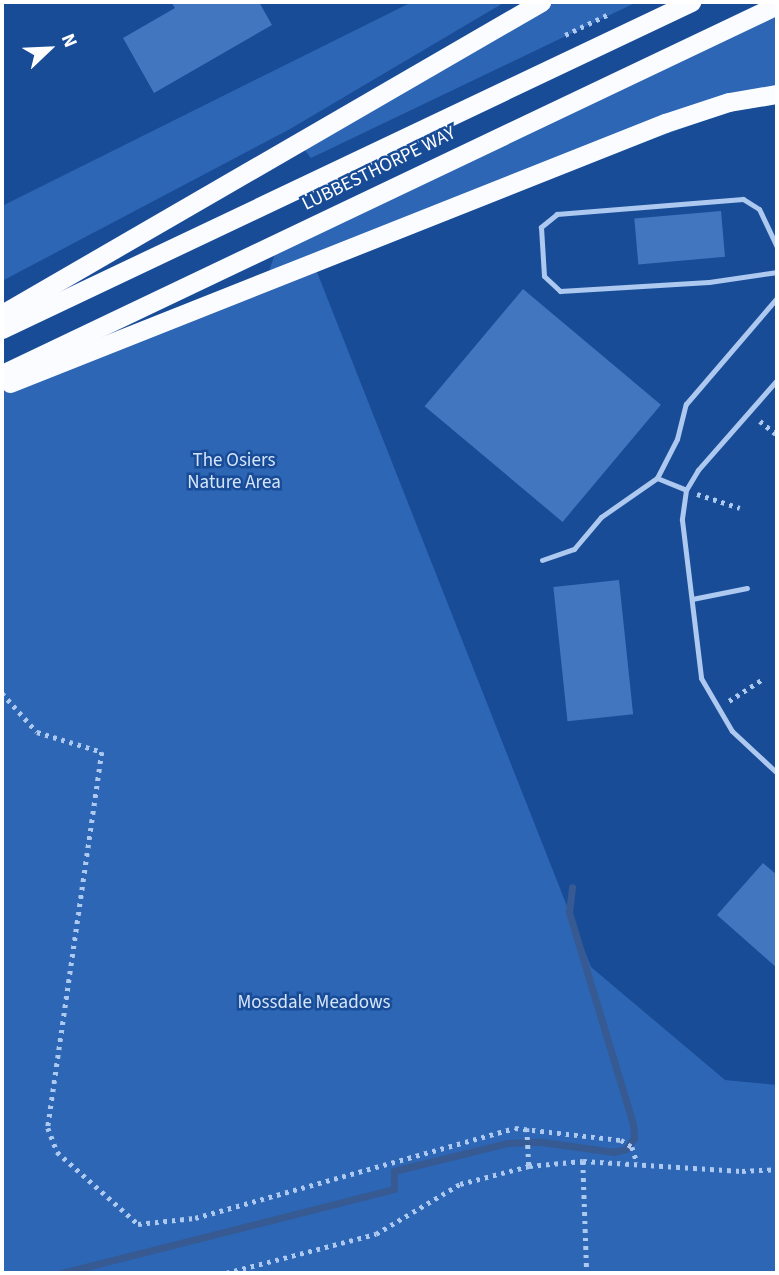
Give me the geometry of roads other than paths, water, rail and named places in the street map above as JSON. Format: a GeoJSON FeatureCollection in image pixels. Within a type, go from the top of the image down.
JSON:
{"type":"FeatureCollection","features":[{"type":"Feature","properties":{"kind":"highway"},"geometry":{"type":"LineString","coordinates":[[2,314],[541,2]]}},
{"type":"Feature","properties":{"kind":"highway","name":"LUBBESTHORPE WAY"},"geometry":{"type":"LineString","coordinates":[[2,329],[691,2]]}},
{"type":"Feature","properties":{"kind":"highway","name":"LUBBESTHORPE WAY"},"geometry":{"type":"LineString","coordinates":[[2,374],[777,5]]}},
{"type":"Feature","properties":{"kind":"highway"},"geometry":{"type":"LineString","coordinates":[[2,386],[664,123],[729,102],[777,94]]}},
{"type":"Feature","properties":{"kind":"lane"},"geometry":{"type":"LineString","coordinates":[[777,247],[760,209],[743,200],[557,214],[541,227],[544,276],[560,291],[709,282],[777,272]]}},
{"type":"Feature","properties":{"kind":"lane"},"geometry":{"type":"LineString","coordinates":[[542,560],[574,549],[601,517],[657,478],[677,439],[686,404],[777,298]]}},
{"type":"Feature","properties":{"kind":"lane"},"geometry":{"type":"LineString","coordinates":[[777,380],[748,411],[686,490],[682,520],[701,678],[716,709],[777,773]]}},
{"type":"Feature","properties":{"kind":"lane"},"geometry":{"type":"LineString","coordinates":[[657,478],[686,490]]}},
{"type":"Feature","properties":{"kind":"lane"},"geometry":{"type":"LineString","coordinates":[[692,599],[747,588]]}},
{"type":"Feature","properties":{"kind":"waterway"},"geometry":{"type":"LineString","coordinates":[[62,1273],[394,1189],[394,1171],[507,1143],[542,1142],[614,1152],[626,1149],[634,1138],[633,1124],[569,912],[572,887]]}},
{"type":"Feature","properties":{"kind":"park label","name":"The Osiers Nature Area"},"geometry":{"type":"Point","coordinates":[234,472]}},
{"type":"Feature","properties":{"kind":"park label","name":"Mossdale Meadows"},"geometry":{"type":"Point","coordinates":[314,1003]}}]}
